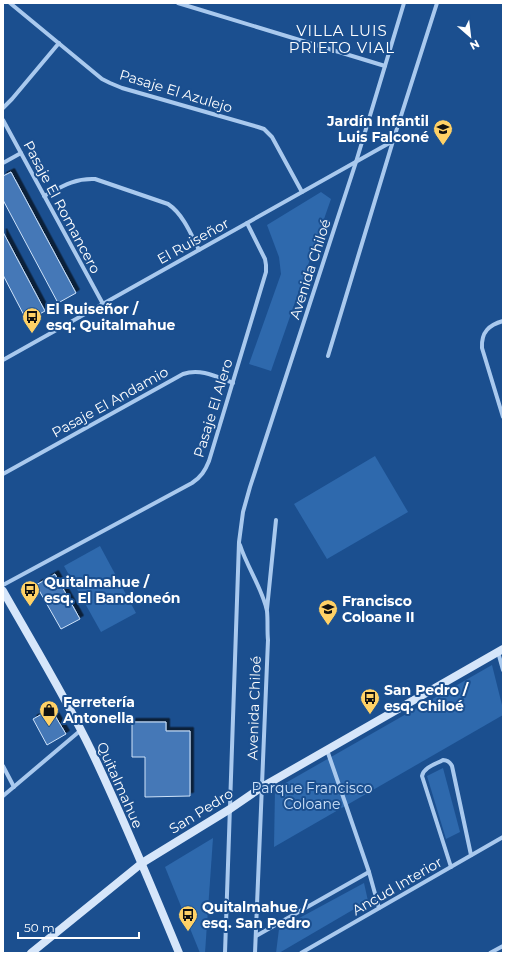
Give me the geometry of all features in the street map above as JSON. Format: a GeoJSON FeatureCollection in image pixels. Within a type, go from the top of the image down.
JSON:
{"type":"FeatureCollection","features":[{"type":"Feature","properties":{"kind":"street","name":"Pasaje El Azulejo"},"geometry":{"type":"LineString","coordinates":[[10,3],[102,79],[116,86],[264,129],[272,137],[302,192]]}},
{"type":"Feature","properties":{"kind":"street"},"geometry":{"type":"LineString","coordinates":[[178,3],[384,66]]}},
{"type":"Feature","properties":{"kind":"street","name":"Avenida Chiloé"},"geometry":{"type":"LineString","coordinates":[[225,953],[239,542],[243,512],[248,492],[356,162],[404,3]]}},
{"type":"Feature","properties":{"kind":"street"},"geometry":{"type":"LineString","coordinates":[[328,356],[393,141],[437,3]]}},
{"type":"Feature","properties":{"kind":"street"},"geometry":{"type":"LineString","coordinates":[[3,108],[59,43]]}},
{"type":"Feature","properties":{"kind":"street","name":"Pasaje El Romancero"},"geometry":{"type":"LineString","coordinates":[[3,120],[103,304]]}},
{"type":"Feature","properties":{"kind":"street","name":"El Ruiseñor"},"geometry":{"type":"LineString","coordinates":[[3,360],[393,141]]}},
{"type":"Feature","properties":{"kind":"street"},"geometry":{"type":"LineString","coordinates":[[3,162],[21,153]]}},
{"type":"Feature","properties":{"kind":"street"},"geometry":{"type":"LineString","coordinates":[[44,196],[70,182],[87,178],[95,179],[168,204],[177,211],[199,250]]}},
{"type":"Feature","properties":{"kind":"street","name":"Pasaje El Alero"},"geometry":{"type":"LineString","coordinates":[[3,585],[192,483],[198,479],[207,468],[266,272],[265,259],[246,223]]}},
{"type":"Feature","properties":{"kind":"street"},"geometry":{"type":"LineString","coordinates":[[503,321],[488,328],[481,342],[503,417]]}},
{"type":"Feature","properties":{"kind":"street","name":"Pasaje El Andamio"},"geometry":{"type":"LineString","coordinates":[[3,474],[183,374],[194,371],[200,372],[233,383]]}},
{"type":"Feature","properties":{"kind":"street"},"geometry":{"type":"LineString","coordinates":[[267,612],[276,520]]}},
{"type":"Feature","properties":{"kind":"street","name":"Avenida Chiloé"},"geometry":{"type":"LineString","coordinates":[[239,542],[244,557],[263,597],[267,612],[268,640],[255,953]]}},
{"type":"Feature","properties":{"kind":"street","name":"Quitalmahue"},"geometry":{"type":"LineString","coordinates":[[3,591],[91,750],[142,863],[179,953]]}},
{"type":"Feature","properties":{"kind":"street"},"geometry":{"type":"LineString","coordinates":[[500,651],[503,670]]}},
{"type":"Feature","properties":{"kind":"street","name":"San Pedro"},"geometry":{"type":"LineString","coordinates":[[30,953],[142,863],[230,809],[262,787],[500,651]]}},
{"type":"Feature","properties":{"kind":"street"},"geometry":{"type":"LineString","coordinates":[[3,796],[81,730]]}},
{"type":"Feature","properties":{"kind":"street"},"geometry":{"type":"LineString","coordinates":[[327,750],[369,872],[379,908]]}},
{"type":"Feature","properties":{"kind":"street"},"geometry":{"type":"LineString","coordinates":[[451,867],[422,776],[424,770],[443,760],[449,761],[452,766],[472,855]]}},
{"type":"Feature","properties":{"kind":"street"},"geometry":{"type":"LineString","coordinates":[[3,766],[14,787]]}},
{"type":"Feature","properties":{"kind":"street","name":"Ancud Interior"},"geometry":{"type":"LineString","coordinates":[[301,953],[503,837]]}},
{"type":"Feature","properties":{"kind":"street"},"geometry":{"type":"LineString","coordinates":[[256,936],[369,872]]}},
{"type":"Feature","properties":{"kind":"street"},"geometry":{"type":"LineString","coordinates":[[493,952],[503,946]]}},
{"type":"Feature","properties":{"kind":"green space"},"geometry":{"type":"Polygon","coordinates":[[[321,192],[331,199],[271,371],[249,364],[281,274],[279,257],[267,225],[321,192]]]}},
{"type":"Feature","properties":{"kind":"green space"},"geometry":{"type":"Polygon","coordinates":[[[375,456],[408,512],[327,559],[294,504],[375,456]]]}},
{"type":"Feature","properties":{"kind":"green space"},"geometry":{"type":"Polygon","coordinates":[[[100,546],[136,613],[101,632],[64,566],[100,546]]]}},
{"type":"Feature","properties":{"kind":"green space","name":"Parque Francisco Coloane"},"geometry":{"type":"Polygon","coordinates":[[[492,665],[503,709],[503,715],[274,847],[275,789],[492,665]]]}},
{"type":"Feature","properties":{"kind":"green space"},"geometry":{"type":"Polygon","coordinates":[[[443,768],[460,832],[446,839],[427,776],[443,768]]]}},
{"type":"Feature","properties":{"kind":"green space"},"geometry":{"type":"Polygon","coordinates":[[[213,838],[205,953],[200,953],[165,867],[213,838]]]}},
{"type":"Feature","properties":{"kind":"green space"},"geometry":{"type":"Polygon","coordinates":[[[364,883],[368,901],[279,953],[276,953],[279,929],[364,883]]]}},
{"type":"Feature","properties":{"kind":"building"},"geometry":{"type":"Polygon","coordinates":[[[11,172],[76,293],[58,303],[3,200],[3,176],[11,172]]]}},
{"type":"Feature","properties":{"kind":"building"},"geometry":{"type":"Polygon","coordinates":[[[3,232],[45,311],[27,321],[3,275],[3,232]]]}},
{"type":"Feature","properties":{"kind":"building"},"geometry":{"type":"Polygon","coordinates":[[[55,574],[80,619],[61,629],[36,585],[55,574]]]}},
{"type":"Feature","properties":{"kind":"building","name":"Ferretería Antonella"},"geometry":{"type":"Polygon","coordinates":[[[51,709],[66,734],[47,745],[33,719],[51,709]]]}},
{"type":"Feature","properties":{"kind":"building"},"geometry":{"type":"Polygon","coordinates":[[[132,722],[166,722],[166,731],[190,731],[190,796],[145,797],[145,757],[132,757],[132,722]]]}},
{"type":"Feature","properties":{"kind":"place","name":"Jardín Infantil Luis Falconé"},"geometry":{"type":"Point","coordinates":[443,146]}},
{"type":"Feature","properties":{"kind":"place","name":"El Ruiseñor / esq. Quitalmahue"},"geometry":{"type":"Point","coordinates":[32,334]}},
{"type":"Feature","properties":{"kind":"place","name":"Quitalmahue / esq. El Bandoneón"},"geometry":{"type":"Point","coordinates":[30,607]}},
{"type":"Feature","properties":{"kind":"place","name":"Francisco Coloane II"},"geometry":{"type":"Point","coordinates":[328,626]}},
{"type":"Feature","properties":{"kind":"place","name":"San Pedro / esq. Chiloé"},"geometry":{"type":"Point","coordinates":[370,715]}},
{"type":"Feature","properties":{"kind":"place","name":"Ferretería Antonella"},"geometry":{"type":"Point","coordinates":[49,727]}},
{"type":"Feature","properties":{"kind":"place","name":"Quitalmahue / esq. San Pedro"},"geometry":{"type":"Point","coordinates":[188,932]}},
{"type":"Feature","properties":{"kind":"district","name":"VILLA LUIS PRIETO VIAL"},"geometry":{"type":"Point","coordinates":[342,40]}}]}
